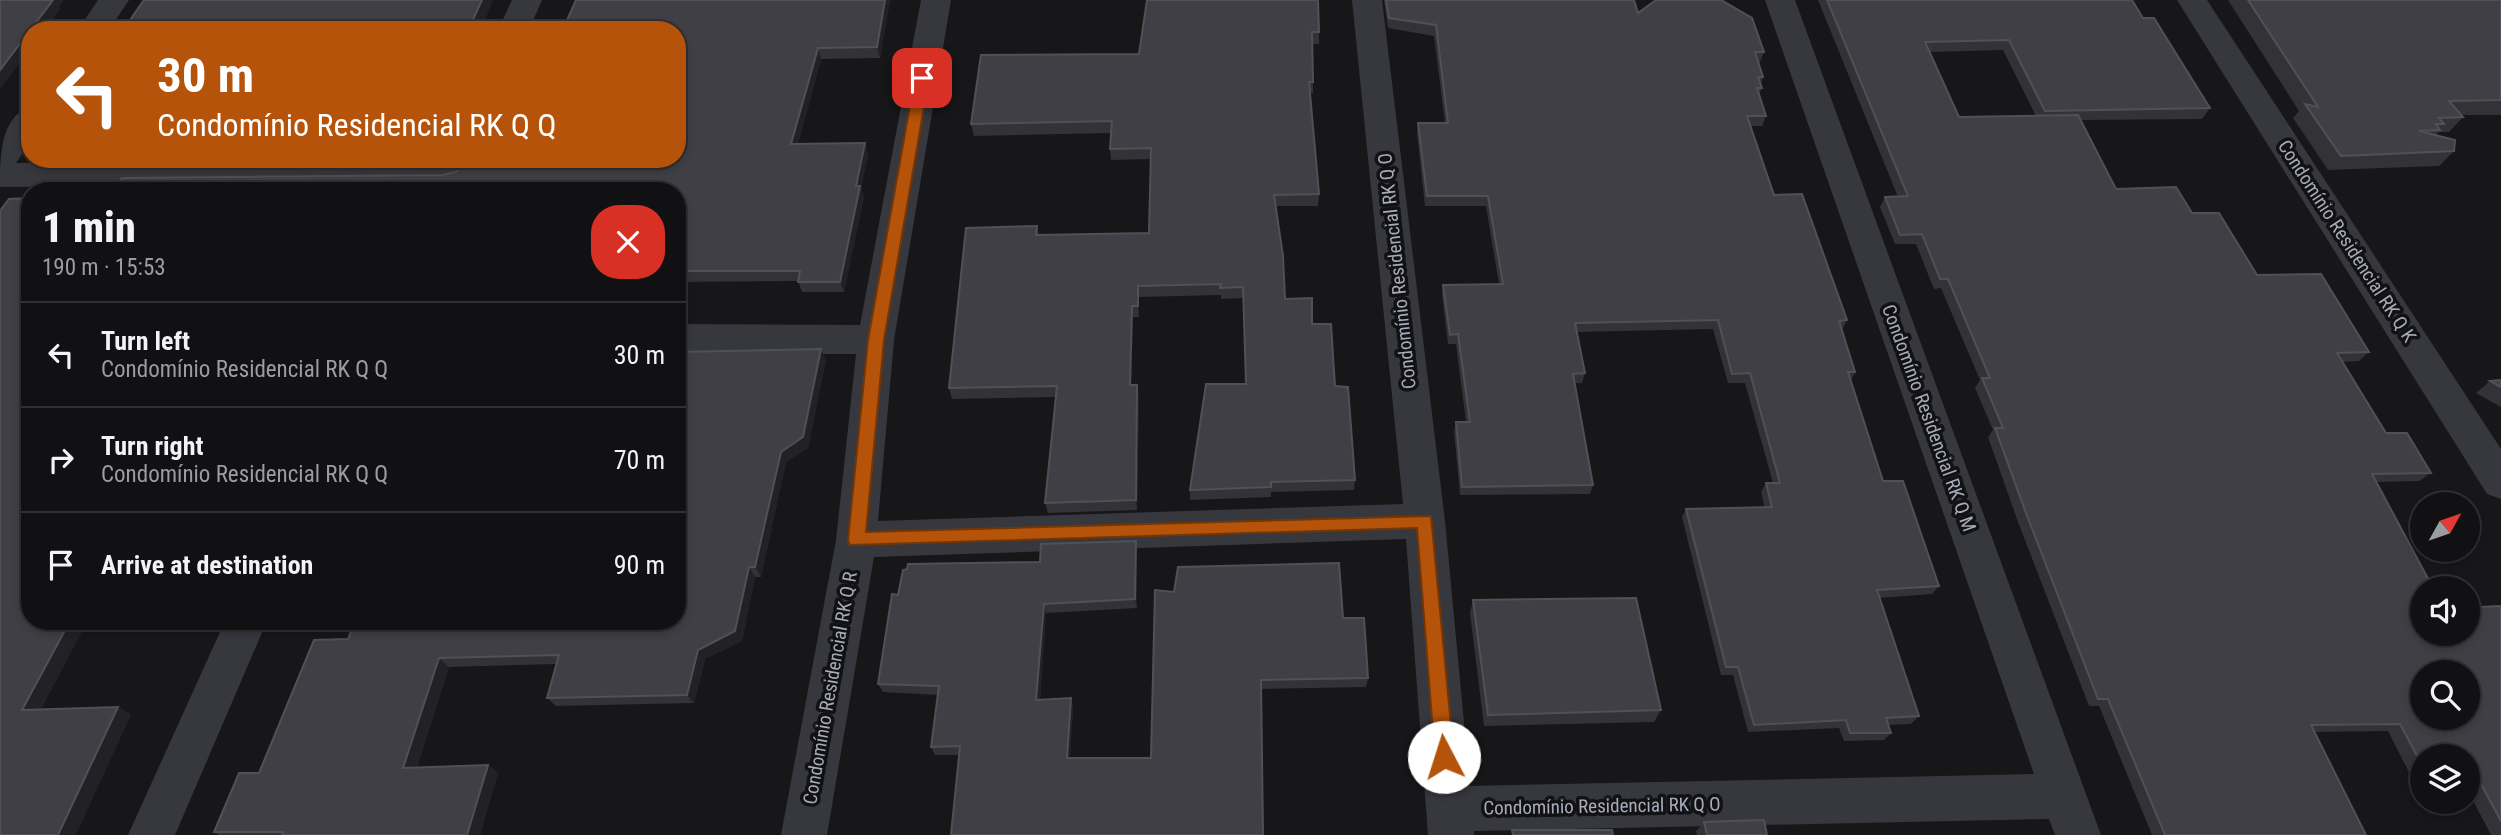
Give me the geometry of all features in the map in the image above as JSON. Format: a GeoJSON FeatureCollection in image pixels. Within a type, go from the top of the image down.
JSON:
{"type":"FeatureCollection","features":[{"type":"Feature","properties":{"kind":"street"},"geometry":{"type":"LineString","coordinates":[[99,21],[114,0]]}},
{"type":"Feature","properties":{"kind":"street"},"geometry":{"type":"LineString","coordinates":[[517,21],[527,0]]}},
{"type":"Feature","properties":{"kind":"street","name":"Condomínio Residencial RK Q R"},"geometry":{"type":"LineString","coordinates":[[804,835],[856,540],[876,340],[936,0]]}},
{"type":"Feature","properties":{"kind":"street","name":"Condomínio Residencial RK Q O"},"geometry":{"type":"LineString","coordinates":[[1367,0],[1425,521],[1450,822],[2071,815]]}},
{"type":"Feature","properties":{"kind":"street","name":"Condomínio Residencial RK Q M"},"geometry":{"type":"LineString","coordinates":[[1780,0],[2071,815]]}},
{"type":"Feature","properties":{"kind":"street","name":"Condomínio Residencial RK Q K"},"geometry":{"type":"LineString","coordinates":[[2192,0],[2501,482]]}},
{"type":"Feature","properties":{"kind":"street"},"geometry":{"type":"LineString","coordinates":[[0,160],[21,131]]}},
{"type":"Feature","properties":{"kind":"street"},"geometry":{"type":"LineString","coordinates":[[0,175],[449,173]]}},
{"type":"Feature","properties":{"kind":"street"},"geometry":{"type":"LineString","coordinates":[[686,339],[876,340]]}},
{"type":"Feature","properties":{"kind":"street"},"geometry":{"type":"LineString","coordinates":[[856,540],[1425,521]]}},
{"type":"Feature","properties":{"kind":"street"},"geometry":{"type":"LineString","coordinates":[[151,835],[242,630]]}},
{"type":"Feature","properties":{"kind":"building"},"geometry":{"type":"Polygon","coordinates":[[[0,0],[53,0],[37,21],[21,21],[21,42],[0,70],[0,0]]]}},
{"type":"Feature","properties":{"kind":"building"},"geometry":{"type":"Polygon","coordinates":[[[144,0],[482,0],[472,21],[129,21],[144,0]]]}},
{"type":"Feature","properties":{"kind":"building"},"geometry":{"type":"Polygon","coordinates":[[[576,0],[885,0],[877,47],[818,48],[791,144],[865,143],[856,186],[860,186],[840,282],[798,282],[800,271],[686,271],[686,182],[119,182],[122,178],[443,175],[456,172],[458,168],[686,168],[686,21],[567,21],[576,0]]]}},
{"type":"Feature","properties":{"kind":"building"},"geometry":{"type":"Polygon","coordinates":[[[1147,0],[1318,0],[1319,32],[1312,32],[1313,82],[1309,82],[1319,194],[1274,195],[1283,256],[1285,299],[1312,298],[1312,324],[1331,324],[1335,386],[1348,387],[1355,480],[1271,482],[1271,487],[1190,490],[1206,384],[1246,384],[1243,287],[1220,288],[1221,284],[1138,286],[1138,306],[1132,306],[1130,385],[1137,385],[1136,500],[1045,503],[1057,386],[949,388],[966,228],[1037,226],[1036,235],[1149,233],[1151,148],[1110,149],[1112,121],[971,124],[981,55],[1139,54],[1147,0]]]}},
{"type":"Feature","properties":{"kind":"building"},"geometry":{"type":"Polygon","coordinates":[[[1386,0],[1634,0],[1638,13],[1656,0],[1721,0],[1752,18],[1764,52],[1755,52],[1763,77],[1758,77],[1762,88],[1757,88],[1766,116],[1747,116],[1774,195],[1802,194],[1847,320],[1839,321],[1855,372],[1848,372],[1883,481],[1903,481],[1939,586],[1877,590],[1919,716],[1886,718],[1891,733],[1850,733],[1846,720],[1754,725],[1738,667],[1726,667],[1686,509],[1772,507],[1766,483],[1780,483],[1750,373],[1732,374],[1718,320],[1575,323],[1585,373],[1573,374],[1593,485],[1462,487],[1456,422],[1470,422],[1458,334],[1450,335],[1443,285],[1503,284],[1488,196],[1427,196],[1418,123],[1448,123],[1436,25],[1389,18],[1386,0]]]}},
{"type":"Feature","properties":{"kind":"building"},"geometry":{"type":"Polygon","coordinates":[[[1827,0],[2132,0],[2143,18],[2154,18],[2210,108],[2045,111],[2009,40],[1925,42],[1959,117],[2078,115],[2116,189],[2176,187],[2192,213],[2219,213],[2257,275],[2321,274],[2369,352],[2337,353],[2386,433],[2407,433],[2431,473],[2372,474],[2410,545],[2410,562],[2419,562],[2427,576],[2410,576],[2410,646],[2480,646],[2480,607],[2501,606],[2501,821],[2480,782],[2480,744],[2411,744],[2400,724],[2311,725],[2366,835],[2165,835],[2108,699],[2098,699],[1995,428],[2003,428],[1982,378],[1990,378],[1948,279],[1940,279],[1922,234],[1900,235],[1885,197],[1908,196],[1827,0]]]}},
{"type":"Feature","properties":{"kind":"building"},"geometry":{"type":"Polygon","coordinates":[[[2248,0],[2501,0],[2501,100],[2449,101],[2463,117],[2439,118],[2444,124],[2436,124],[2440,130],[2419,131],[2455,140],[2454,151],[2341,156],[2305,104],[2318,107],[2248,0]]]}},
{"type":"Feature","properties":{"kind":"building"},"geometry":{"type":"Polygon","coordinates":[[[21,198],[21,630],[65,630],[22,710],[118,707],[58,835],[0,835],[0,211],[9,199],[21,198]]]}},
{"type":"Feature","properties":{"kind":"building"},"geometry":{"type":"Polygon","coordinates":[[[821,349],[803,437],[781,452],[755,567],[749,567],[735,631],[698,650],[687,695],[547,698],[559,655],[439,658],[403,768],[488,765],[467,835],[282,835],[283,832],[214,832],[239,773],[259,773],[314,640],[348,639],[352,630],[686,630],[686,352],[821,349]]]}},
{"type":"Feature","properties":{"kind":"building"},"geometry":{"type":"Polygon","coordinates":[[[2501,380],[2501,387],[2490,381],[2501,380]]]}},
{"type":"Feature","properties":{"kind":"building"},"geometry":{"type":"Polygon","coordinates":[[[1136,541],[1135,599],[1044,604],[1036,700],[1071,698],[1067,758],[1151,758],[1155,590],[1174,592],[1178,567],[1339,563],[1343,618],[1364,618],[1368,678],[1261,680],[1263,835],[951,835],[960,746],[931,747],[939,686],[878,684],[892,594],[898,595],[903,570],[907,569],[908,564],[1040,562],[1041,544],[1136,541]]]}},
{"type":"Feature","properties":{"kind":"building"},"geometry":{"type":"Polygon","coordinates":[[[1636,598],[1661,710],[1488,715],[1473,600],[1636,598]]]}},
{"type":"Feature","properties":{"kind":"building"},"geometry":{"type":"Polygon","coordinates":[[[1764,820],[1767,835],[1707,835],[1704,822],[1764,820]]]}},
{"type":"Feature","properties":{"kind":"building"},"geometry":{"type":"Polygon","coordinates":[[[1512,830],[1612,830],[1613,835],[1513,835],[1512,830]]]}},
{"type":"Feature","properties":{"kind":"route"},"geometry":{"type":"LineString","coordinates":[[922,78],[876,340],[856,540],[1425,521],[1444,757]]}}]}
